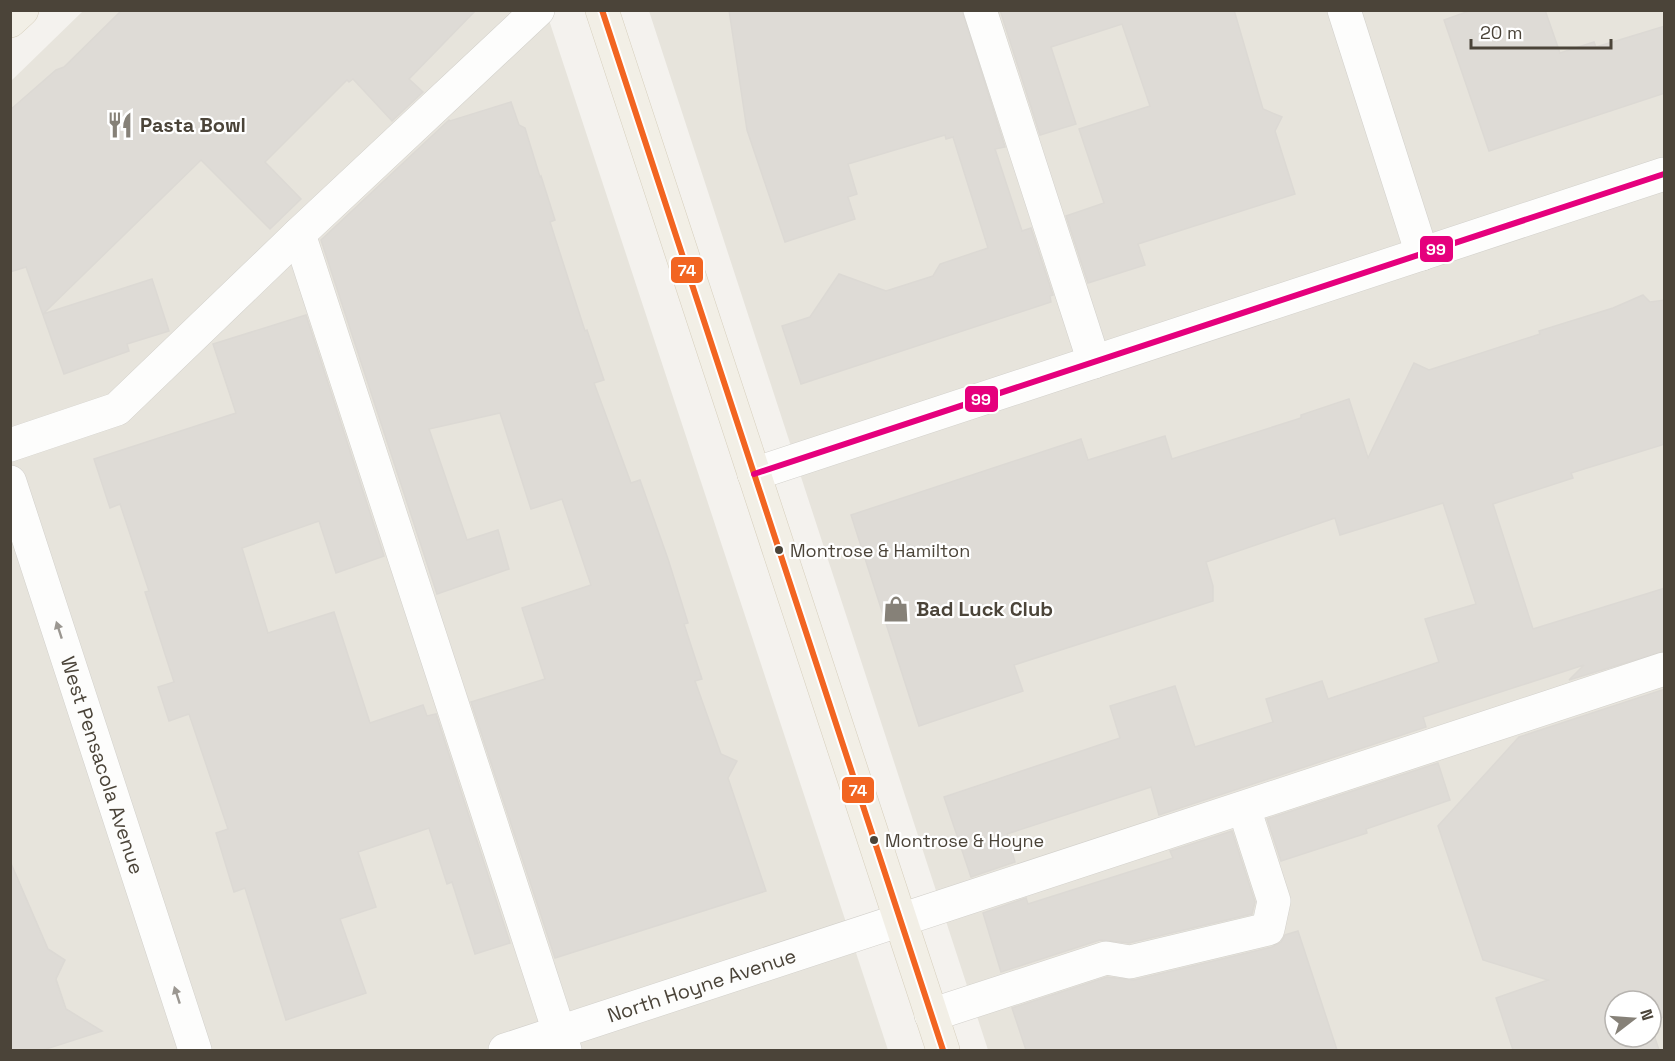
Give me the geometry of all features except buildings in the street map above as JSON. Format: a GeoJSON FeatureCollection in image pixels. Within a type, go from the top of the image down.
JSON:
{"type":"FeatureCollection","features":[{"type":"Feature","properties":{"kind":"main road"},"geometry":{"type":"LineString","coordinates":[[10,21],[22,10]]}},
{"type":"Feature","properties":{"kind":"main road"},"geometry":{"type":"LineString","coordinates":[[602,10],[943,1050]]}},
{"type":"Feature","properties":{"kind":"street"},"geometry":{"type":"LineString","coordinates":[[10,445],[117,409],[299,234],[538,10]]}},
{"type":"Feature","properties":{"kind":"street"},"geometry":{"type":"LineString","coordinates":[[980,10],[1094,362]]}},
{"type":"Feature","properties":{"kind":"street"},"geometry":{"type":"LineString","coordinates":[[1344,10],[1422,254]]}},
{"type":"Feature","properties":{"kind":"street"},"geometry":{"type":"LineString","coordinates":[[754,474],[1665,174]]}},
{"type":"Feature","properties":{"kind":"street"},"geometry":{"type":"LineString","coordinates":[[299,234],[562,1042]]}},
{"type":"Feature","properties":{"kind":"street","name":"West Pensacola Avenue"},"geometry":{"type":"LineString","coordinates":[[10,482],[20,541],[195,1050]]}},
{"type":"Feature","properties":{"kind":"street","name":"North Hoyne Avenue"},"geometry":{"type":"LineString","coordinates":[[505,1050],[562,1042],[900,919],[1665,669]]}},
{"type":"Feature","properties":{"kind":"street"},"geometry":{"type":"LineString","coordinates":[[931,1015],[1106,958],[1130,962],[1268,929],[1274,901],[1244,808]]}},
{"type":"Feature","properties":{"kind":"shaded area"},"geometry":{"type":"Polygon","coordinates":[[[83,11],[546,11],[888,1050],[11,1050],[11,81],[83,11]]]}},
{"type":"Feature","properties":{"kind":"shaded area"},"geometry":{"type":"Polygon","coordinates":[[[649,11],[1664,11],[1664,1050],[988,1050],[649,11]]]}},
{"type":"Feature","properties":{"kind":"transit line","name":"74"},"geometry":{"type":"LineString","coordinates":[[602,10],[943,1050]]}},
{"type":"Feature","properties":{"kind":"transit line","name":"99"},"geometry":{"type":"LineString","coordinates":[[754,474],[1664,174]]}},
{"type":"Feature","properties":{"kind":"place","name":"Pasta Bowl"},"geometry":{"type":"Point","coordinates":[120,125]}},
{"type":"Feature","properties":{"kind":"place","name":"Montrose & Hamilton"},"geometry":{"type":"Point","coordinates":[779,550]}},
{"type":"Feature","properties":{"kind":"place","name":"Bad Luck Club"},"geometry":{"type":"Point","coordinates":[896,609]}},
{"type":"Feature","properties":{"kind":"place","name":"Montrose & Hoyne"},"geometry":{"type":"Point","coordinates":[874,840]}}]}
